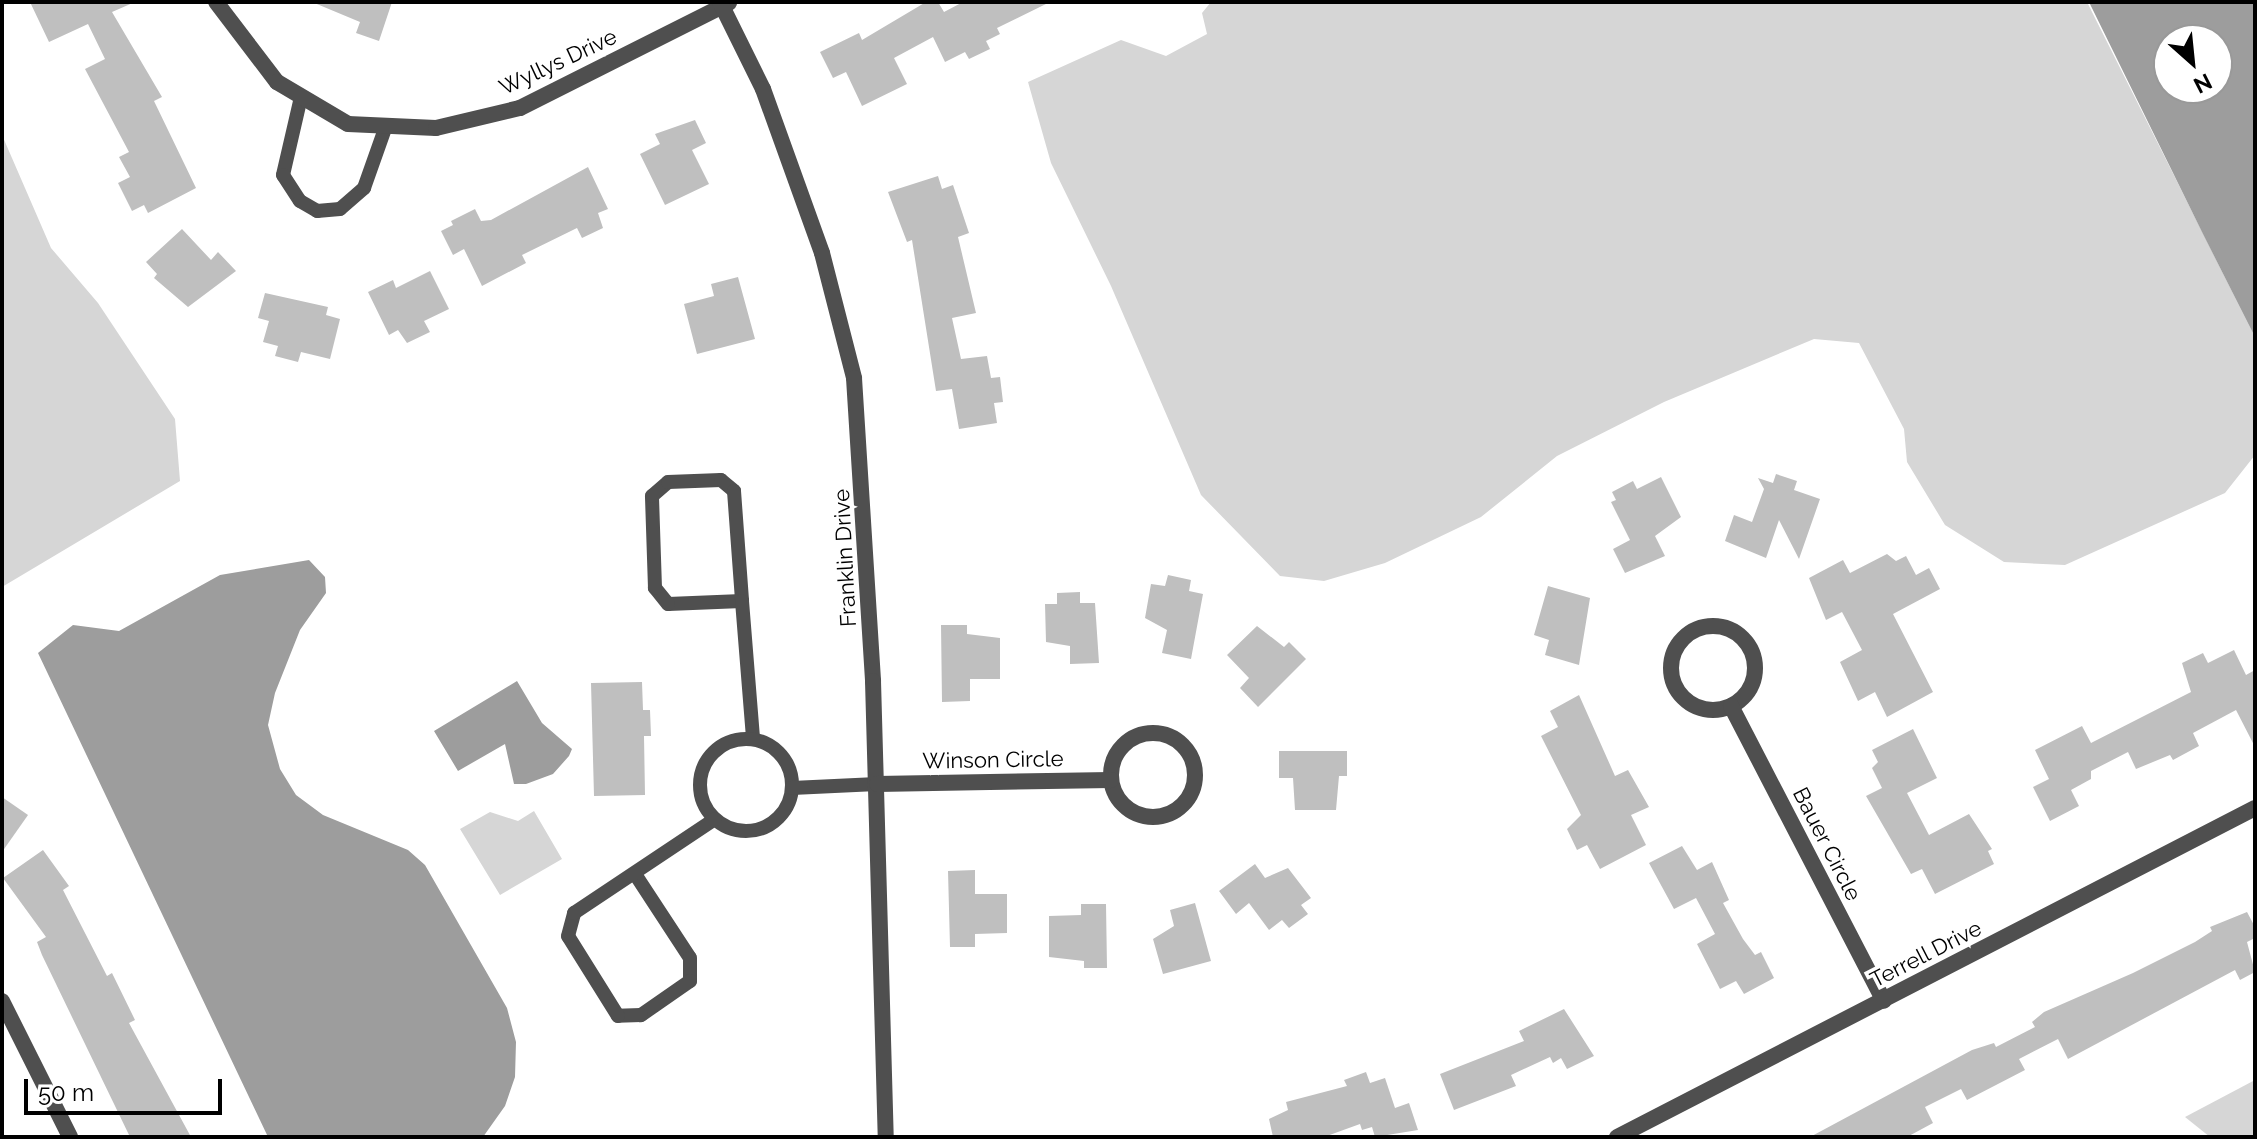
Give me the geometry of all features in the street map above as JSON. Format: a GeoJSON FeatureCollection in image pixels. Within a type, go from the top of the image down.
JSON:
{"type":"FeatureCollection","features":[{"type":"Feature","properties":{"kind":"street","name":"Wyllys Drive"},"geometry":{"type":"LineString","coordinates":[[216,2],[277,82],[348,124],[436,128],[520,108],[724,3]]}},
{"type":"Feature","properties":{"kind":"street","name":"Franklin Drive"},"geometry":{"type":"LineString","coordinates":[[724,3],[763,89],[817,238],[854,378],[877,784],[886,1137]]}},
{"type":"Feature","properties":{"kind":"street"},"geometry":{"type":"LineString","coordinates":[[1715,626],[1741,636],[1750,647],[1755,660],[1751,687],[1731,706],[1704,709],[1680,695],[1674,683],[1673,656],[1689,633],[1715,626]]}},
{"type":"Feature","properties":{"kind":"street","name":"Bauer Circle"},"geometry":{"type":"LineString","coordinates":[[1731,706],[1884,1001]]}},
{"type":"Feature","properties":{"kind":"street"},"geometry":{"type":"LineString","coordinates":[[1152,733],[1178,741],[1194,763],[1193,791],[1185,803],[1161,817],[1134,813],[1114,793],[1111,780],[1117,753],[1126,742],[1152,733]]}},
{"type":"Feature","properties":{"kind":"street","name":"Winson Circle"},"geometry":{"type":"LineString","coordinates":[[877,784],[1111,780]]}},
{"type":"Feature","properties":{"kind":"street","name":"Terrell Drive"},"geometry":{"type":"LineString","coordinates":[[1617,1137],[2255,808]]}},
{"type":"Feature","properties":{"kind":"street"},"geometry":{"type":"LineString","coordinates":[[2,1001],[70,1137]]}},
{"type":"Feature","properties":{"kind":"lane"},"geometry":{"type":"LineString","coordinates":[[301,97],[283,175],[300,201],[317,211],[340,209],[364,188],[386,126]]}},
{"type":"Feature","properties":{"kind":"lane"},"geometry":{"type":"LineString","coordinates":[[742,601],[668,604],[655,588],[652,496],[668,482],[721,480],[734,491],[753,739]]}},
{"type":"Feature","properties":{"kind":"lane"},"geometry":{"type":"LineString","coordinates":[[753,739],[786,761],[792,788],[783,812],[763,827],[738,830],[715,819],[700,794],[704,765],[724,744],[753,739]]}},
{"type":"Feature","properties":{"kind":"lane"},"geometry":{"type":"LineString","coordinates":[[792,788],[877,784]]}},
{"type":"Feature","properties":{"kind":"lane"},"geometry":{"type":"LineString","coordinates":[[635,874],[690,958],[690,981],[641,1015],[618,1016],[568,936],[574,913],[715,819]]}},
{"type":"Feature","properties":{"kind":"shaded area"},"geometry":{"type":"Polygon","coordinates":[[[1211,2],[2087,2],[2255,337],[2255,455],[2225,493],[2065,565],[2004,562],[1945,525],[1907,462],[1904,429],[1859,343],[1814,339],[1664,402],[1557,456],[1481,517],[1385,563],[1324,581],[1280,576],[1201,495],[1111,286],[1051,163],[1028,82],[1121,40],[1166,56],[1207,34],[1202,13],[1211,2]]]}},
{"type":"Feature","properties":{"kind":"shaded area"},"geometry":{"type":"Polygon","coordinates":[[[2089,2],[2255,2],[2255,337],[2203,234],[2089,2]]]}},
{"type":"Feature","properties":{"kind":"shaded area"},"geometry":{"type":"Polygon","coordinates":[[[2,135],[51,248],[98,303],[175,419],[180,481],[2,587],[2,135]]]}},
{"type":"Feature","properties":{"kind":"shaded area"},"geometry":{"type":"Polygon","coordinates":[[[309,560],[325,577],[326,593],[300,630],[275,693],[268,725],[280,769],[296,795],[323,815],[408,850],[425,865],[507,1008],[516,1042],[515,1077],[505,1106],[483,1137],[268,1137],[38,653],[73,625],[119,631],[220,575],[309,560]]]}},
{"type":"Feature","properties":{"kind":"shaded area"},"geometry":{"type":"Polygon","coordinates":[[[517,681],[542,723],[572,749],[569,756],[553,774],[526,784],[514,784],[505,744],[458,771],[434,731],[517,681]]]}},
{"type":"Feature","properties":{"kind":"shaded area"},"geometry":{"type":"Polygon","coordinates":[[[534,811],[562,859],[500,895],[460,829],[490,812],[518,821],[534,811]]]}},
{"type":"Feature","properties":{"kind":"shaded area"},"geometry":{"type":"Polygon","coordinates":[[[2255,1080],[2255,1137],[2210,1137],[2185,1117],[2255,1080]]]}},
{"type":"Feature","properties":{"kind":"building"},"geometry":{"type":"Polygon","coordinates":[[[30,2],[135,2],[112,12],[162,97],[154,101],[196,188],[148,213],[144,205],[132,211],[118,183],[130,177],[119,157],[129,152],[85,69],[105,59],[88,24],[49,42],[30,2]]]}},
{"type":"Feature","properties":{"kind":"building"},"geometry":{"type":"Polygon","coordinates":[[[312,2],[392,2],[379,41],[356,33],[360,22],[312,2]]]}},
{"type":"Feature","properties":{"kind":"building"},"geometry":{"type":"Polygon","coordinates":[[[926,2],[938,2],[944,12],[963,2],[1050,2],[997,28],[1000,34],[986,41],[990,49],[969,59],[965,52],[945,62],[933,37],[894,58],[907,84],[862,106],[846,72],[833,78],[820,52],[859,33],[862,40],[926,2]]]}},
{"type":"Feature","properties":{"kind":"building"},"geometry":{"type":"Polygon","coordinates":[[[695,120],[706,143],[692,150],[709,184],[665,205],[640,154],[660,144],[655,134],[695,120]]]}},
{"type":"Feature","properties":{"kind":"building"},"geometry":{"type":"Polygon","coordinates":[[[588,167],[608,209],[598,213],[603,228],[582,238],[577,228],[522,255],[526,263],[482,286],[464,249],[453,255],[441,231],[453,225],[451,221],[475,209],[481,221],[491,220],[588,167]]]}},
{"type":"Feature","properties":{"kind":"building"},"geometry":{"type":"Polygon","coordinates":[[[938,176],[942,189],[953,185],[969,233],[958,237],[976,313],[952,318],[961,359],[987,356],[991,378],[1000,377],[1003,402],[994,403],[997,423],[959,429],[952,389],[936,391],[912,240],[907,242],[888,192],[938,176]]]}},
{"type":"Feature","properties":{"kind":"building"},"geometry":{"type":"Polygon","coordinates":[[[182,229],[211,260],[218,252],[236,271],[188,307],[154,278],[157,274],[146,262],[182,229]]]}},
{"type":"Feature","properties":{"kind":"building"},"geometry":{"type":"Polygon","coordinates":[[[430,271],[449,309],[424,321],[430,332],[407,343],[398,330],[389,335],[368,292],[393,280],[396,288],[430,271]]]}},
{"type":"Feature","properties":{"kind":"building"},"geometry":{"type":"Polygon","coordinates":[[[738,277],[755,339],[697,354],[684,304],[714,296],[711,284],[738,277]]]}},
{"type":"Feature","properties":{"kind":"building"},"geometry":{"type":"Polygon","coordinates":[[[265,293],[328,307],[326,315],[340,319],[330,359],[301,352],[298,362],[275,356],[278,346],[263,342],[269,321],[258,318],[265,293]]]}},
{"type":"Feature","properties":{"kind":"building"},"geometry":{"type":"Polygon","coordinates":[[[1776,474],[1797,481],[1794,490],[1820,499],[1799,559],[1779,520],[1766,558],[1725,541],[1734,515],[1752,522],[1764,489],[1758,478],[1773,483],[1776,474]]]}},
{"type":"Feature","properties":{"kind":"building"},"geometry":{"type":"Polygon","coordinates":[[[1661,477],[1681,517],[1655,536],[1665,556],[1625,573],[1613,549],[1630,540],[1611,502],[1616,500],[1612,492],[1633,481],[1637,489],[1661,477]]]}},
{"type":"Feature","properties":{"kind":"building"},"geometry":{"type":"Polygon","coordinates":[[[1887,554],[1896,561],[1906,556],[1916,575],[1929,568],[1940,589],[1893,614],[1933,692],[1887,717],[1875,692],[1858,701],[1840,662],[1862,650],[1842,612],[1826,620],[1809,578],[1843,560],[1850,573],[1887,554]]]}},
{"type":"Feature","properties":{"kind":"building"},"geometry":{"type":"Polygon","coordinates":[[[1168,575],[1191,580],[1189,591],[1203,594],[1191,659],[1162,653],[1167,630],[1145,618],[1151,584],[1165,586],[1168,575]]]}},
{"type":"Feature","properties":{"kind":"building"},"geometry":{"type":"Polygon","coordinates":[[[1548,586],[1590,598],[1579,665],[1545,655],[1549,640],[1534,635],[1548,586]]]}},
{"type":"Feature","properties":{"kind":"building"},"geometry":{"type":"Polygon","coordinates":[[[1080,592],[1080,603],[1095,603],[1099,663],[1070,664],[1070,646],[1046,642],[1045,604],[1057,604],[1057,593],[1080,592]]]}},
{"type":"Feature","properties":{"kind":"building"},"geometry":{"type":"Polygon","coordinates":[[[941,625],[967,625],[967,634],[1000,638],[1000,679],[970,679],[970,701],[942,702],[941,625]]]}},
{"type":"Feature","properties":{"kind":"building"},"geometry":{"type":"Polygon","coordinates":[[[1257,626],[1284,647],[1289,642],[1306,659],[1258,707],[1240,688],[1249,678],[1227,655],[1257,626]]]}},
{"type":"Feature","properties":{"kind":"building"},"geometry":{"type":"Polygon","coordinates":[[[2234,650],[2246,675],[2255,670],[2255,747],[2236,710],[2193,733],[2199,746],[2173,760],[2170,755],[2136,769],[2128,752],[2091,771],[2091,779],[2071,790],[2079,806],[2050,821],[2033,787],[2049,779],[2035,750],[2082,726],[2091,743],[2191,692],[2182,663],[2203,653],[2208,663],[2234,650]]]}},
{"type":"Feature","properties":{"kind":"building"},"geometry":{"type":"Polygon","coordinates":[[[642,682],[643,710],[650,710],[651,736],[644,736],[645,795],[594,796],[591,683],[642,682]]]}},
{"type":"Feature","properties":{"kind":"building"},"geometry":{"type":"Polygon","coordinates":[[[1579,695],[1615,776],[1628,770],[1649,807],[1631,815],[1646,845],[1600,869],[1587,845],[1577,850],[1567,829],[1581,815],[1541,736],[1558,727],[1550,711],[1579,695]]]}},
{"type":"Feature","properties":{"kind":"building"},"geometry":{"type":"Polygon","coordinates":[[[1913,729],[1937,778],[1907,793],[1929,835],[1969,814],[1992,849],[1988,851],[1994,864],[1935,894],[1922,869],[1911,874],[1866,796],[1882,788],[1872,768],[1878,762],[1872,750],[1913,729]]]}},
{"type":"Feature","properties":{"kind":"building"},"geometry":{"type":"Polygon","coordinates":[[[1279,751],[1347,751],[1347,776],[1339,776],[1336,810],[1295,810],[1293,778],[1279,778],[1279,751]]]}},
{"type":"Feature","properties":{"kind":"building"},"geometry":{"type":"Polygon","coordinates":[[[2,797],[28,815],[2,852],[2,797]]]}},
{"type":"Feature","properties":{"kind":"building"},"geometry":{"type":"Polygon","coordinates":[[[1682,846],[1697,870],[1712,862],[1729,900],[1723,903],[1755,955],[1761,952],[1774,978],[1744,994],[1736,981],[1720,989],[1697,944],[1715,934],[1696,898],[1674,909],[1649,863],[1682,846]]]}},
{"type":"Feature","properties":{"kind":"building"},"geometry":{"type":"Polygon","coordinates":[[[43,850],[69,886],[63,890],[107,976],[112,973],[135,1020],[129,1023],[191,1137],[130,1137],[42,955],[37,942],[46,937],[3,878],[43,850]]]}},
{"type":"Feature","properties":{"kind":"building"},"geometry":{"type":"Polygon","coordinates":[[[1255,864],[1265,878],[1288,868],[1311,898],[1301,905],[1308,914],[1289,928],[1282,920],[1269,930],[1249,903],[1236,914],[1219,891],[1255,864]]]}},
{"type":"Feature","properties":{"kind":"building"},"geometry":{"type":"Polygon","coordinates":[[[975,870],[975,894],[1007,894],[1007,933],[975,934],[975,947],[950,947],[948,871],[975,870]]]}},
{"type":"Feature","properties":{"kind":"building"},"geometry":{"type":"Polygon","coordinates":[[[1195,903],[1211,961],[1163,974],[1153,939],[1174,926],[1170,910],[1195,903]]]}},
{"type":"Feature","properties":{"kind":"building"},"geometry":{"type":"Polygon","coordinates":[[[1081,904],[1106,904],[1107,968],[1084,968],[1084,961],[1049,957],[1049,916],[1081,915],[1081,904]]]}},
{"type":"Feature","properties":{"kind":"building"},"geometry":{"type":"Polygon","coordinates":[[[2247,912],[2255,927],[2255,938],[2247,942],[2255,972],[2240,980],[2235,970],[2068,1059],[2058,1039],[2019,1059],[2025,1070],[1967,1100],[1961,1089],[1925,1107],[1933,1123],[1907,1137],[1810,1137],[1972,1050],[1994,1043],[1996,1047],[2035,1027],[2032,1022],[2044,1012],[2133,973],[2195,942],[2212,931],[2210,927],[2247,912]]]}},
{"type":"Feature","properties":{"kind":"building"},"geometry":{"type":"Polygon","coordinates":[[[1564,1009],[1594,1056],[1567,1069],[1561,1058],[1553,1063],[1550,1057],[1511,1075],[1516,1086],[1454,1110],[1440,1074],[1524,1041],[1519,1031],[1564,1009]]]}},
{"type":"Feature","properties":{"kind":"building"},"geometry":{"type":"Polygon","coordinates":[[[1366,1072],[1370,1083],[1385,1078],[1395,1108],[1409,1103],[1418,1130],[1375,1137],[1372,1127],[1362,1130],[1360,1124],[1324,1137],[1273,1137],[1269,1119],[1288,1110],[1286,1102],[1347,1086],[1344,1080],[1366,1072]]]}}]}
